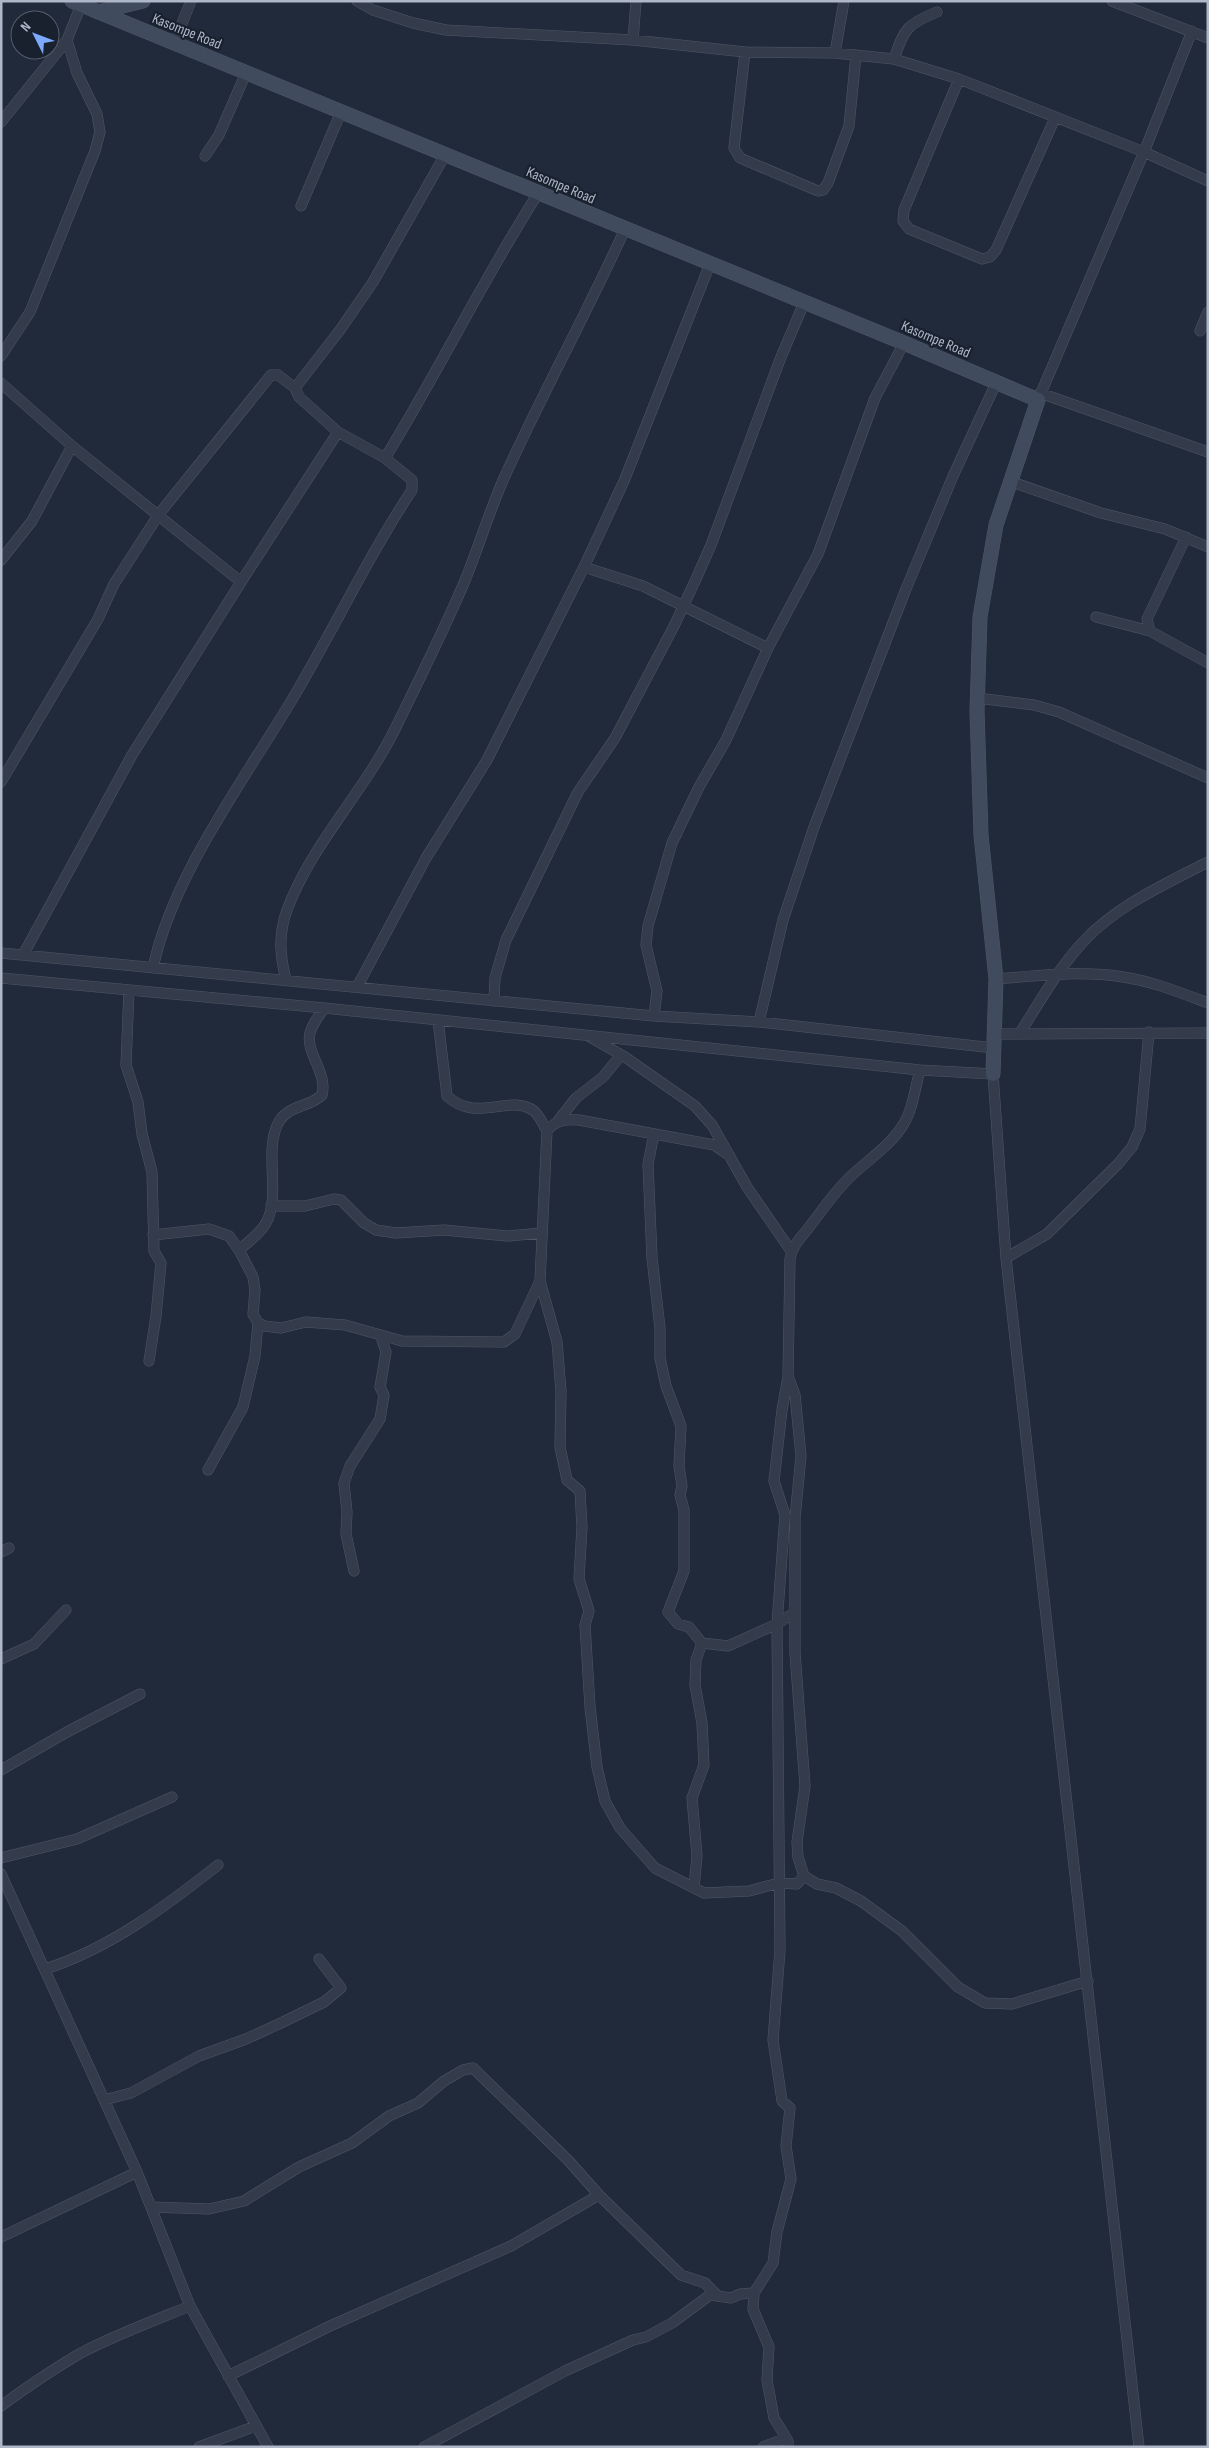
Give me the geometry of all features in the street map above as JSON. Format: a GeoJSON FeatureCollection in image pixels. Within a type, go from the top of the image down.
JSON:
{"type":"FeatureCollection","features":[{"type":"Feature","properties":{"kind":"street"},"geometry":{"type":"LineString","coordinates":[[97,12],[144,1]]}},
{"type":"Feature","properties":{"kind":"street"},"geometry":{"type":"LineString","coordinates":[[174,43],[191,1]]}},
{"type":"Feature","properties":{"kind":"street"},"geometry":{"type":"LineString","coordinates":[[357,1],[374,10],[413,23],[446,30],[633,40],[745,52],[835,54],[894,59],[960,79],[1144,152],[1208,181]]}},
{"type":"Feature","properties":{"kind":"street"},"geometry":{"type":"LineString","coordinates":[[633,40],[636,1]]}},
{"type":"Feature","properties":{"kind":"street"},"geometry":{"type":"LineString","coordinates":[[835,54],[844,1]]}},
{"type":"Feature","properties":{"kind":"street"},"geometry":{"type":"LineString","coordinates":[[1112,1],[1208,38]]}},
{"type":"Feature","properties":{"kind":"street"},"geometry":{"type":"LineString","coordinates":[[1,356],[30,312],[92,159],[100,132],[97,114],[77,74],[68,40],[76,3]]}},
{"type":"Feature","properties":{"kind":"street","name":"Kasompe Road"},"geometry":{"type":"LineString","coordinates":[[76,3],[539,192],[804,303],[997,381],[1039,396]]}},
{"type":"Feature","properties":{"kind":"street"},"geometry":{"type":"LineString","coordinates":[[894,59],[902,34],[907,27],[915,21],[937,12]]}},
{"type":"Feature","properties":{"kind":"street"},"geometry":{"type":"LineString","coordinates":[[1139,2447],[1094,2061],[1088,1981],[1006,1258],[992,1074],[996,979],[981,835],[977,698],[980,617],[996,525],[1009,481],[1039,396],[1144,152],[1192,31]]}},
{"type":"Feature","properties":{"kind":"street"},"geometry":{"type":"LineString","coordinates":[[1,122],[68,40]]}},
{"type":"Feature","properties":{"kind":"street"},"geometry":{"type":"LineString","coordinates":[[745,52],[734,148],[736,153],[740,158],[818,191],[823,190],[828,183],[848,126],[856,55]]}},
{"type":"Feature","properties":{"kind":"street"},"geometry":{"type":"LineString","coordinates":[[205,156],[219,136],[246,73]]}},
{"type":"Feature","properties":{"kind":"street"},"geometry":{"type":"LineString","coordinates":[[960,79],[904,210],[903,220],[909,229],[948,246],[982,259],[990,257],[996,250],[1055,118]]}},
{"type":"Feature","properties":{"kind":"street"},"geometry":{"type":"LineString","coordinates":[[301,206],[341,112]]}},
{"type":"Feature","properties":{"kind":"street"},"geometry":{"type":"LineString","coordinates":[[295,388],[340,330],[373,282],[445,155]]}},
{"type":"Feature","properties":{"kind":"street"},"geometry":{"type":"LineString","coordinates":[[385,458],[428,387],[508,242],[539,192]]}},
{"type":"Feature","properties":{"kind":"street"},"geometry":{"type":"LineString","coordinates":[[286,980],[280,954],[281,934],[287,911],[302,876],[343,812],[371,773],[393,733],[454,606],[503,480],[625,229]]}},
{"type":"Feature","properties":{"kind":"street"},"geometry":{"type":"LineString","coordinates":[[357,987],[426,858],[487,760],[584,567],[624,481],[710,264]]}},
{"type":"Feature","properties":{"kind":"street"},"geometry":{"type":"LineString","coordinates":[[494,1001],[495,978],[506,940],[578,792],[615,738],[684,606],[711,545],[778,366],[804,303]]}},
{"type":"Feature","properties":{"kind":"street"},"geometry":{"type":"LineString","coordinates":[[1200,331],[1208,312]]}},
{"type":"Feature","properties":{"kind":"street"},"geometry":{"type":"LineString","coordinates":[[654,1016],[657,992],[646,945],[648,926],[672,843],[699,787],[726,740],[768,648],[818,554],[875,398],[904,342]]}},
{"type":"Feature","properties":{"kind":"street"},"geometry":{"type":"LineString","coordinates":[[1,782],[98,619],[114,584],[159,514],[271,375],[278,375],[295,388],[299,397],[338,432],[385,458],[412,480],[412,490],[380,542],[328,638],[239,784],[191,870],[166,923],[153,968]]}},
{"type":"Feature","properties":{"kind":"street"},"geometry":{"type":"LineString","coordinates":[[759,1022],[783,920],[811,836],[906,589],[953,476],[997,381]]}},
{"type":"Feature","properties":{"kind":"street"},"geometry":{"type":"LineString","coordinates":[[1,383],[72,446],[159,514],[168,524],[241,582]]}},
{"type":"Feature","properties":{"kind":"street"},"geometry":{"type":"LineString","coordinates":[[1039,396],[1208,452]]}},
{"type":"Feature","properties":{"kind":"street"},"geometry":{"type":"LineString","coordinates":[[23,955],[132,755],[338,432]]}},
{"type":"Feature","properties":{"kind":"street"},"geometry":{"type":"LineString","coordinates":[[1,560],[32,521],[72,446]]}},
{"type":"Feature","properties":{"kind":"street"},"geometry":{"type":"LineString","coordinates":[[1009,481],[1101,513],[1165,529],[1208,547]]}},
{"type":"Feature","properties":{"kind":"street"},"geometry":{"type":"LineString","coordinates":[[1150,631],[1146,618],[1186,537]]}},
{"type":"Feature","properties":{"kind":"street"},"geometry":{"type":"LineString","coordinates":[[584,567],[643,586],[768,648]]}},
{"type":"Feature","properties":{"kind":"street"},"geometry":{"type":"LineString","coordinates":[[1096,617],[1150,631],[1208,663]]}},
{"type":"Feature","properties":{"kind":"street"},"geometry":{"type":"LineString","coordinates":[[977,698],[1034,705],[1059,712],[1208,778]]}},
{"type":"Feature","properties":{"kind":"street"},"geometry":{"type":"LineString","coordinates":[[1020,1033],[1056,975],[1084,941],[1101,925],[1170,882],[1208,862]]}},
{"type":"Feature","properties":{"kind":"street"},"geometry":{"type":"LineString","coordinates":[[1,952],[654,1016],[759,1022],[994,1041],[1020,1033],[1208,1033]]}},
{"type":"Feature","properties":{"kind":"street"},"geometry":{"type":"LineString","coordinates":[[996,979],[1090,973],[1124,977],[1171,989],[1208,1004]]}},
{"type":"Feature","properties":{"kind":"street"},"geometry":{"type":"LineString","coordinates":[[1,978],[324,1008],[920,1070],[992,1074]]}},
{"type":"Feature","properties":{"kind":"street"},"geometry":{"type":"LineString","coordinates":[[129,990],[126,1065],[138,1102],[142,1134],[152,1172],[154,1250],[161,1263],[149,1361]]}},
{"type":"Feature","properties":{"kind":"street"},"geometry":{"type":"LineString","coordinates":[[239,1250],[266,1224],[271,1206],[276,1128],[281,1119],[293,1108],[311,1103],[322,1095],[322,1079],[310,1044],[309,1035],[324,1008]]}},
{"type":"Feature","properties":{"kind":"street"},"geometry":{"type":"LineString","coordinates":[[438,1020],[447,1096],[452,1101],[472,1109],[480,1110],[506,1106],[530,1109],[540,1119],[547,1131],[540,1281],[557,1342],[561,1391],[560,1447],[567,1480],[580,1491],[582,1526],[578,1578],[589,1611],[585,1625],[590,1707],[597,1767],[605,1801],[620,1828],[655,1868],[704,1893],[749,1891],[779,1883],[797,1884],[804,1876]]}},
{"type":"Feature","properties":{"kind":"street"},"geometry":{"type":"LineString","coordinates":[[1006,1258],[1047,1234],[1118,1164],[1132,1147],[1140,1130],[1149,1032]]}},
{"type":"Feature","properties":{"kind":"street"},"geometry":{"type":"LineString","coordinates":[[587,1035],[695,1106],[712,1125],[747,1187],[791,1251]]}},
{"type":"Feature","properties":{"kind":"street"},"geometry":{"type":"LineString","coordinates":[[547,1131],[558,1122],[576,1098],[603,1076],[620,1055]]}},
{"type":"Feature","properties":{"kind":"street"},"geometry":{"type":"LineString","coordinates":[[763,2447],[787,2442],[774,2418],[767,2380],[769,2346],[753,2309],[754,2293],[773,2263],[777,2232],[791,2179],[786,2146],[790,2108],[782,2101],[773,2040],[780,1950],[777,1624],[785,1515],[774,1481],[782,1410],[788,1377],[787,1326],[791,1251],[842,1184],[886,1145],[903,1126],[909,1114],[920,1070]]}},
{"type":"Feature","properties":{"kind":"street"},"geometry":{"type":"LineString","coordinates":[[558,1122],[578,1120],[714,1145],[730,1156]]}},
{"type":"Feature","properties":{"kind":"street"},"geometry":{"type":"LineString","coordinates":[[654,1134],[648,1164],[652,1258],[660,1328],[660,1358],[666,1386],[681,1426],[679,1466],[682,1486],[680,1495],[684,1510],[684,1571],[668,1612],[678,1624],[689,1627],[702,1643],[728,1646],[777,1624],[795,1612]]}},
{"type":"Feature","properties":{"kind":"street"},"geometry":{"type":"LineString","coordinates":[[271,1206],[305,1206],[334,1199],[341,1200],[364,1223],[376,1230],[396,1233],[444,1230],[507,1236],[542,1233]]}},
{"type":"Feature","properties":{"kind":"street"},"geometry":{"type":"LineString","coordinates":[[153,1235],[209,1230],[229,1236],[239,1250],[253,1277],[256,1290],[253,1314],[258,1323],[255,1356],[243,1406],[208,1470]]}},
{"type":"Feature","properties":{"kind":"street"},"geometry":{"type":"LineString","coordinates":[[258,1323],[281,1328],[306,1322],[345,1325],[362,1328],[402,1342],[504,1342],[515,1334],[540,1281]]}},
{"type":"Feature","properties":{"kind":"street"},"geometry":{"type":"LineString","coordinates":[[354,1571],[346,1534],[348,1512],[344,1483],[350,1466],[380,1419],[384,1395],[380,1387],[386,1352],[381,1336]]}},
{"type":"Feature","properties":{"kind":"street"},"geometry":{"type":"LineString","coordinates":[[788,1377],[794,1395],[801,1456],[795,1518],[795,1612],[805,1786],[797,1842],[798,1857],[804,1876],[817,1884],[836,1888],[861,1901],[902,1931],[958,1987],[985,2003],[1012,2004],[1088,1981]]}},
{"type":"Feature","properties":{"kind":"street"},"geometry":{"type":"LineString","coordinates":[[1,1659],[34,1644],[66,1610]]}},
{"type":"Feature","properties":{"kind":"street"},"geometry":{"type":"LineString","coordinates":[[694,1888],[697,1856],[692,1798],[704,1765],[702,1723],[695,1685],[696,1660],[702,1643]]}},
{"type":"Feature","properties":{"kind":"street"},"geometry":{"type":"LineString","coordinates":[[1,1770],[67,1732],[140,1694]]}},
{"type":"Feature","properties":{"kind":"street"},"geometry":{"type":"LineString","coordinates":[[1,1858],[78,1839],[172,1797]]}},
{"type":"Feature","properties":{"kind":"street"},"geometry":{"type":"LineString","coordinates":[[45,1969],[64,1963],[136,1925],[218,1864]]}},
{"type":"Feature","properties":{"kind":"street"},"geometry":{"type":"LineString","coordinates":[[1,1874],[137,2172],[190,2306],[268,2447]]}},
{"type":"Feature","properties":{"kind":"street"},"geometry":{"type":"LineString","coordinates":[[104,2100],[132,2093],[198,2056],[246,2039],[324,2002],[341,1988],[319,1959]]}},
{"type":"Feature","properties":{"kind":"street"},"geometry":{"type":"LineString","coordinates":[[151,2207],[209,2209],[244,2201],[299,2168],[352,2144],[389,2116],[418,2103],[444,2081],[463,2070],[473,2068],[568,2160],[599,2196],[681,2275],[705,2283],[718,2296]]}},
{"type":"Feature","properties":{"kind":"street"},"geometry":{"type":"LineString","coordinates":[[1,2237],[137,2172]]}},
{"type":"Feature","properties":{"kind":"street"},"geometry":{"type":"LineString","coordinates":[[228,2376],[330,2326],[511,2246],[599,2196]]}},
{"type":"Feature","properties":{"kind":"street"},"geometry":{"type":"LineString","coordinates":[[424,2447],[564,2371],[633,2340],[646,2337],[672,2323],[710,2295],[731,2298],[740,2294],[754,2293]]}},
{"type":"Feature","properties":{"kind":"street"},"geometry":{"type":"LineString","coordinates":[[1,2406],[31,2384],[81,2353],[190,2306]]}},
{"type":"Feature","properties":{"kind":"street"},"geometry":{"type":"LineString","coordinates":[[199,2447],[256,2426]]}}]}
